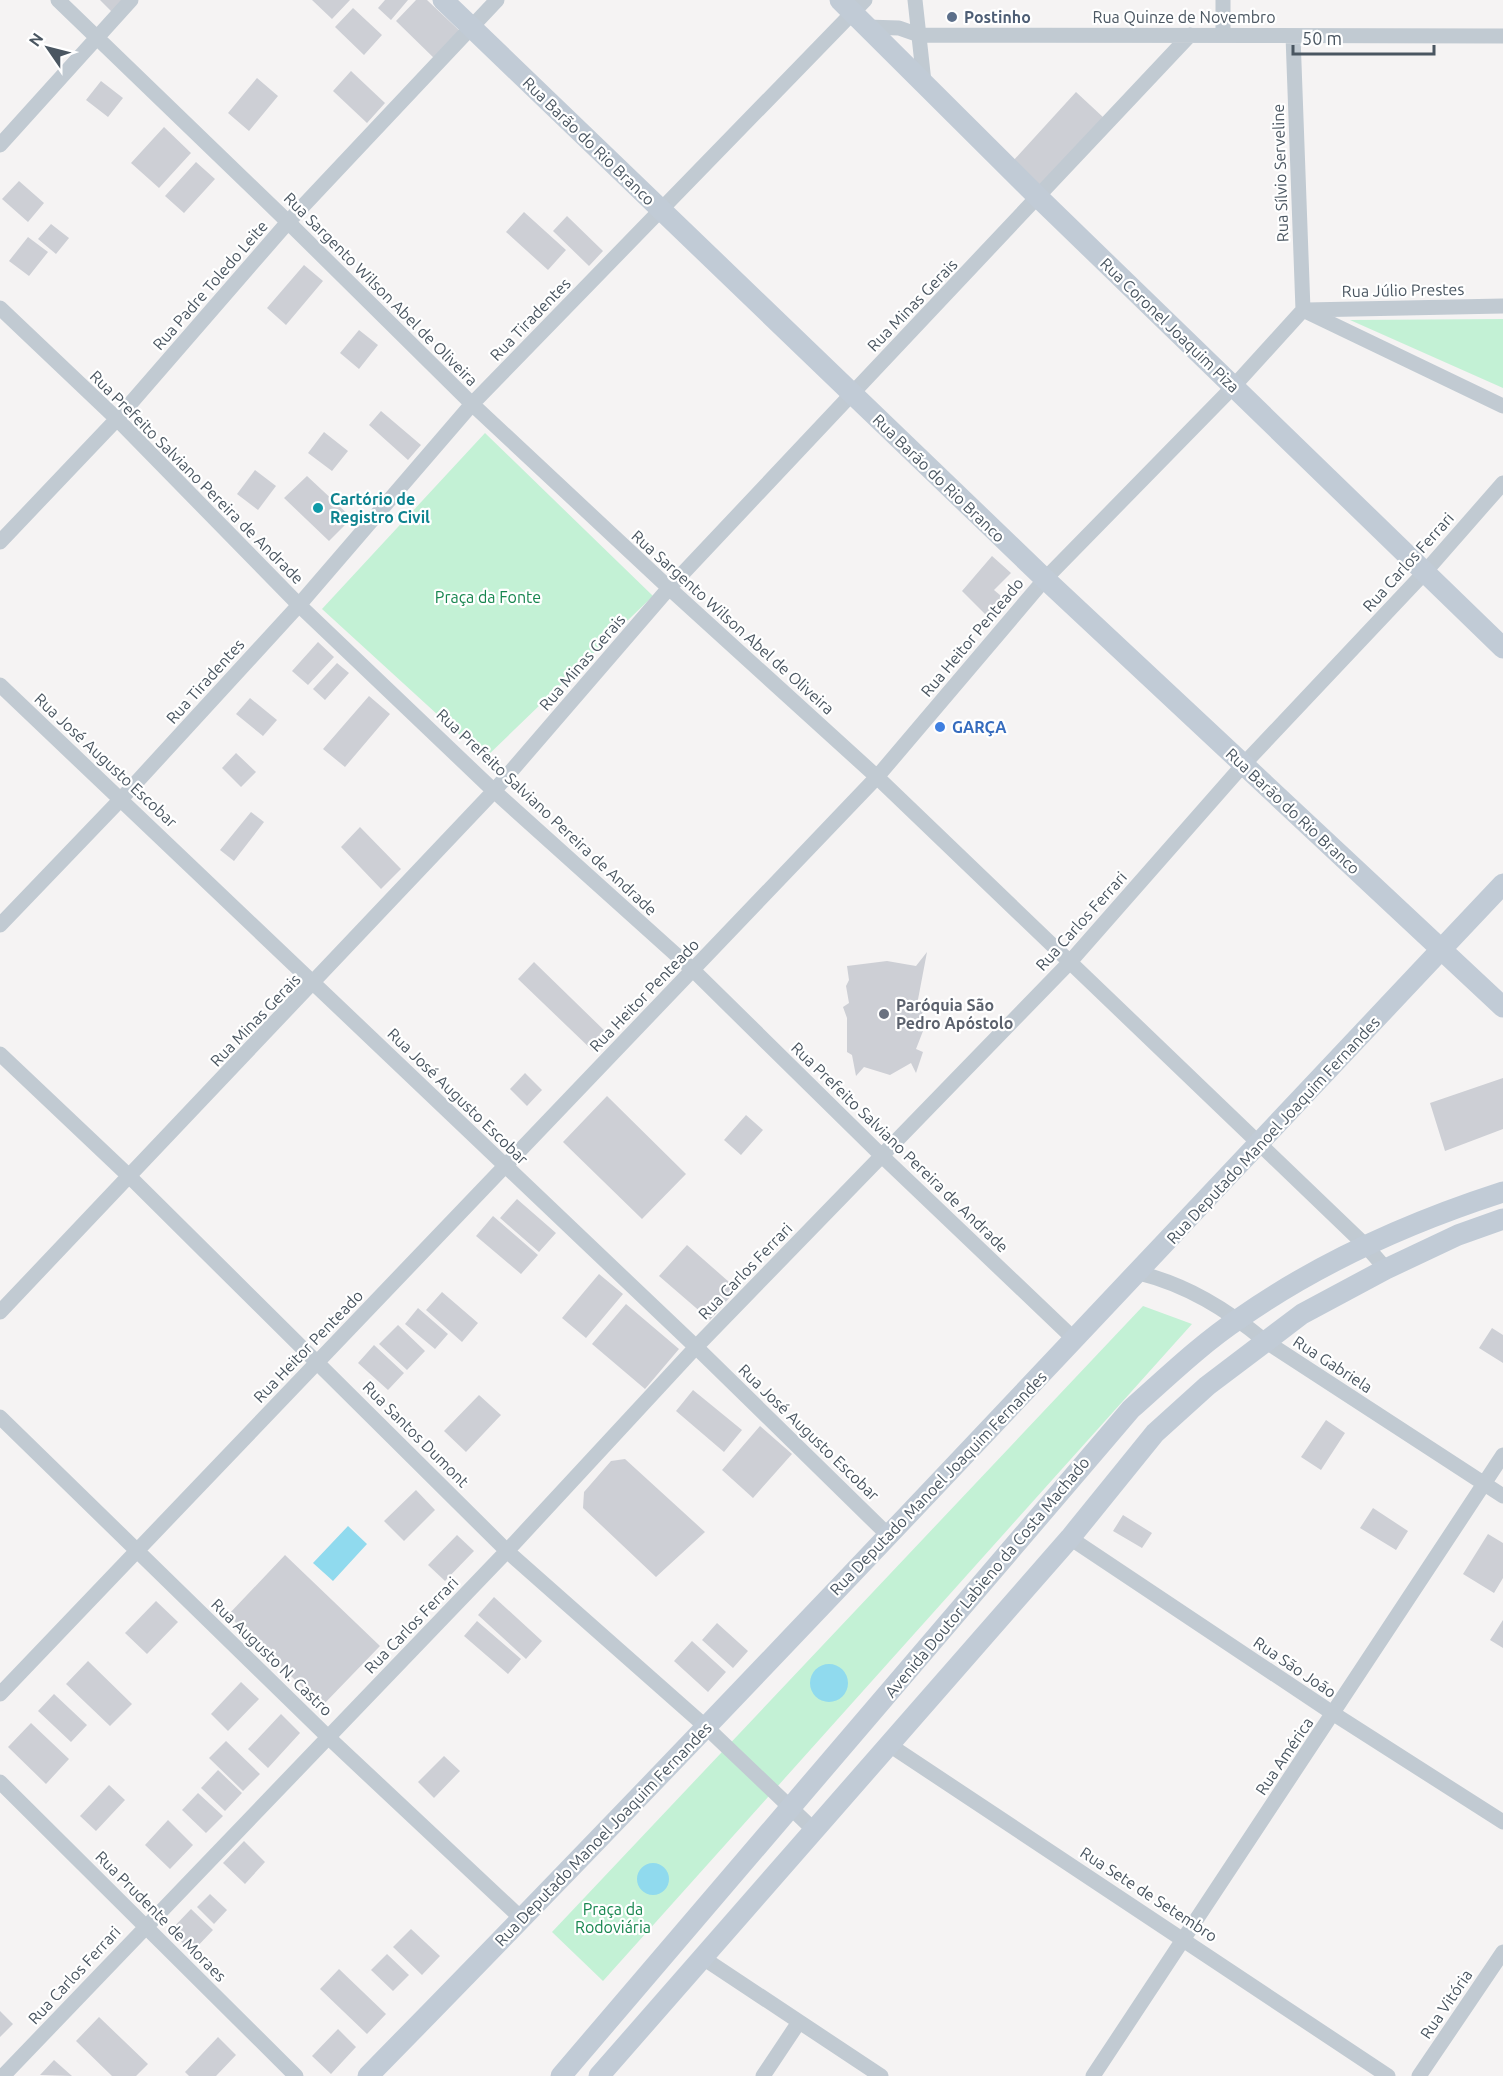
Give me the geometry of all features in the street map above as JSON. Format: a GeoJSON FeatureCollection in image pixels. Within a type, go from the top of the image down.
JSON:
{"type":"FeatureCollection","features":[{"type":"Feature","properties":{"kind":"main road","name":"Rua Barão do Rio Branco"},"geometry":{"type":"LineString","coordinates":[[443,0],[1045,579],[1443,948],[1503,1007]]}},
{"type":"Feature","properties":{"kind":"main road","name":"Rua Coronel Joaquim Piza"},"geometry":{"type":"LineString","coordinates":[[856,10],[1039,198],[1503,648]]}},
{"type":"Feature","properties":{"kind":"main road","name":"Rua Deputado Manoel Joaquim Fernandes"},"geometry":{"type":"LineString","coordinates":[[368,2076],[522,1919],[1139,1273],[1503,884]]}},
{"type":"Feature","properties":{"kind":"main road","name":"Avenida Doutor Labieno da Costa Machado"},"geometry":{"type":"LineString","coordinates":[[561,2076],[1131,1409],[1238,1319],[1290,1286],[1396,1231],[1503,1192]]}},
{"type":"Feature","properties":{"kind":"main road","name":"Avenida Doutor Labieno da Costa Machado"},"geometry":{"type":"LineString","coordinates":[[599,2076],[1070,1538],[1155,1433],[1207,1386],[1302,1314],[1386,1269],[1458,1235],[1503,1219]]}},
{"type":"Feature","properties":{"kind":"street","name":"Rua Sargento Wilson Abel de Oliveira"},"geometry":{"type":"LineString","coordinates":[[58,0],[472,404],[669,588],[877,777],[1366,1246],[1386,1269]]}},
{"type":"Feature","properties":{"kind":"street"},"geometry":{"type":"LineString","coordinates":[[0,145],[131,0]]}},
{"type":"Feature","properties":{"kind":"street","name":"Rua Padre Toledo Leite"},"geometry":{"type":"LineString","coordinates":[[0,542],[117,420],[288,222],[497,0]]}},
{"type":"Feature","properties":{"kind":"street"},"geometry":{"type":"LineString","coordinates":[[915,0],[924,82]]}},
{"type":"Feature","properties":{"kind":"street"},"geometry":{"type":"LineString","coordinates":[[1223,0],[1223,34]]}},
{"type":"Feature","properties":{"kind":"street","name":"Rua Quinze de Novembro"},"geometry":{"type":"LineString","coordinates":[[856,10],[919,35],[1503,36]]}},
{"type":"Feature","properties":{"kind":"street","name":"Rua Tiradentes"},"geometry":{"type":"LineString","coordinates":[[0,926],[122,798],[299,605],[472,404],[856,10]]}},
{"type":"Feature","properties":{"kind":"street","name":"Rua Minas Gerais"},"geometry":{"type":"LineString","coordinates":[[0,1312],[314,984],[494,791],[669,588],[1039,198],[1190,35]]}},
{"type":"Feature","properties":{"kind":"street","name":"Rua Sílvio Serveline"},"geometry":{"type":"LineString","coordinates":[[1293,36],[1303,310]]}},
{"type":"Feature","properties":{"kind":"street","name":"Rua Júlio Prestes"},"geometry":{"type":"LineString","coordinates":[[1303,310],[1503,306]]}},
{"type":"Feature","properties":{"kind":"street","name":"Rua Prefeito Salviano Pereira de Andrade"},"geometry":{"type":"LineString","coordinates":[[0,308],[117,420],[299,605],[494,791],[693,970],[882,1156],[1074,1339]]}},
{"type":"Feature","properties":{"kind":"street"},"geometry":{"type":"LineString","coordinates":[[1303,310],[1503,406]]}},
{"type":"Feature","properties":{"kind":"street","name":"Rua Heitor Penteado"},"geometry":{"type":"LineString","coordinates":[[0,1694],[877,777],[1045,579],[1233,387],[1303,310]]}},
{"type":"Feature","properties":{"kind":"street","name":"Rua Carlos Ferrari"},"geometry":{"type":"LineString","coordinates":[[3,2076],[507,1551],[696,1347],[1069,963],[1243,765],[1425,572],[1503,483]]}},
{"type":"Feature","properties":{"kind":"street","name":"Rua José Augusto Escobar"},"geometry":{"type":"LineString","coordinates":[[0,685],[122,798],[696,1347],[888,1535]]}},
{"type":"Feature","properties":{"kind":"street","name":"Rua Santos Dumont"},"geometry":{"type":"LineString","coordinates":[[0,1054],[318,1362],[507,1551],[706,1727],[814,1830]]}},
{"type":"Feature","properties":{"kind":"street","name":"Rua Gabriela"},"geometry":{"type":"LineString","coordinates":[[1139,1273],[1172,1281],[1238,1319],[1265,1341],[1503,1496]]}},
{"type":"Feature","properties":{"kind":"street","name":"Rua Augusto N. Castro"},"geometry":{"type":"LineString","coordinates":[[0,1418],[328,1737],[522,1919]]}},
{"type":"Feature","properties":{"kind":"street","name":"Rua América"},"geometry":{"type":"LineString","coordinates":[[1093,2076],[1503,1455]]}},
{"type":"Feature","properties":{"kind":"street","name":"Rua São João"},"geometry":{"type":"LineString","coordinates":[[1070,1538],[1334,1714],[1503,1822]]}},
{"type":"Feature","properties":{"kind":"street","name":"Rua Sete de Setembro"},"geometry":{"type":"LineString","coordinates":[[888,1744],[1388,2076]]}},
{"type":"Feature","properties":{"kind":"street","name":"Rua Prudente de Moraes"},"geometry":{"type":"LineString","coordinates":[[0,1782],[296,2076]]}},
{"type":"Feature","properties":{"kind":"street","name":"Rua Vitória"},"geometry":{"type":"LineString","coordinates":[[1419,2076],[1503,1952]]}},
{"type":"Feature","properties":{"kind":"street"},"geometry":{"type":"LineString","coordinates":[[702,1958],[881,2076]]}},
{"type":"Feature","properties":{"kind":"street"},"geometry":{"type":"LineString","coordinates":[[763,2076],[799,2022]]}},
{"type":"Feature","properties":{"kind":"green space"},"geometry":{"type":"Polygon","coordinates":[[[1503,319],[1503,388],[1350,320],[1503,319]]]}},
{"type":"Feature","properties":{"kind":"green space","name":"Praça da Fonte"},"geometry":{"type":"Polygon","coordinates":[[[485,433],[653,596],[485,758],[322,609],[485,433]]]}},
{"type":"Feature","properties":{"kind":"green space","name":"Praça da Rodoviária"},"geometry":{"type":"Polygon","coordinates":[[[1143,1306],[1192,1324],[603,1981],[552,1932],[1143,1306]]]}},
{"type":"Feature","properties":{"kind":"water"},"geometry":{"type":"Polygon","coordinates":[[[348,1526],[367,1544],[333,1581],[313,1563],[348,1526]]]}},
{"type":"Feature","properties":{"kind":"water"},"geometry":{"type":"Polygon","coordinates":[[[829,1664],[842,1670],[848,1683],[842,1696],[829,1702],[816,1696],[810,1683],[816,1670],[829,1664]]]}},
{"type":"Feature","properties":{"kind":"water"},"geometry":{"type":"Polygon","coordinates":[[[653,1863],[664,1868],[669,1879],[664,1890],[653,1895],[642,1890],[637,1879],[642,1868],[653,1863]]]}},
{"type":"Feature","properties":{"kind":"building"},"geometry":{"type":"Polygon","coordinates":[[[100,0],[124,0],[112,12],[100,0]]]}},
{"type":"Feature","properties":{"kind":"building"},"geometry":{"type":"Polygon","coordinates":[[[312,0],[350,0],[332,19],[312,0]]]}},
{"type":"Feature","properties":{"kind":"building"},"geometry":{"type":"Polygon","coordinates":[[[385,0],[408,0],[391,20],[378,8],[385,0]]]}},
{"type":"Feature","properties":{"kind":"building"},"geometry":{"type":"Polygon","coordinates":[[[416,0],[427,0],[463,34],[437,61],[396,21],[416,0]]]}},
{"type":"Feature","properties":{"kind":"building"},"geometry":{"type":"Polygon","coordinates":[[[353,8],[382,35],[364,55],[335,27],[353,8]]]}},
{"type":"Feature","properties":{"kind":"building"},"geometry":{"type":"Polygon","coordinates":[[[351,71],[385,103],[367,123],[333,91],[351,71]]]}},
{"type":"Feature","properties":{"kind":"building"},"geometry":{"type":"Polygon","coordinates":[[[257,78],[278,96],[249,131],[228,113],[257,78]]]}},
{"type":"Feature","properties":{"kind":"building"},"geometry":{"type":"Polygon","coordinates":[[[101,81],[123,98],[108,117],[86,100],[101,81]]]}},
{"type":"Feature","properties":{"kind":"building"},"geometry":{"type":"Polygon","coordinates":[[[1076,92],[1104,118],[1037,190],[1012,162],[1076,92]]]}},
{"type":"Feature","properties":{"kind":"building"},"geometry":{"type":"Polygon","coordinates":[[[164,127],[191,153],[159,188],[131,163],[164,127]]]}},
{"type":"Feature","properties":{"kind":"building"},"geometry":{"type":"Polygon","coordinates":[[[196,162],[215,179],[184,213],[165,196],[196,162]]]}},
{"type":"Feature","properties":{"kind":"building"},"geometry":{"type":"Polygon","coordinates":[[[19,181],[44,203],[28,222],[2,199],[19,181]]]}},
{"type":"Feature","properties":{"kind":"building"},"geometry":{"type":"Polygon","coordinates":[[[524,212],[566,250],[548,270],[506,232],[524,212]]]}},
{"type":"Feature","properties":{"kind":"building"},"geometry":{"type":"Polygon","coordinates":[[[567,216],[603,251],[589,266],[553,231],[567,216]]]}},
{"type":"Feature","properties":{"kind":"building"},"geometry":{"type":"Polygon","coordinates":[[[51,224],[69,238],[56,254],[38,239],[51,224]]]}},
{"type":"Feature","properties":{"kind":"building"},"geometry":{"type":"Polygon","coordinates":[[[28,237],[48,252],[29,276],[9,261],[28,237]]]}},
{"type":"Feature","properties":{"kind":"building"},"geometry":{"type":"Polygon","coordinates":[[[304,265],[323,281],[286,325],[267,308],[304,265]]]}},
{"type":"Feature","properties":{"kind":"building"},"geometry":{"type":"Polygon","coordinates":[[[359,330],[378,345],[359,369],[340,353],[359,330]]]}},
{"type":"Feature","properties":{"kind":"building"},"geometry":{"type":"Polygon","coordinates":[[[381,411],[421,445],[408,460],[369,425],[381,411]]]}},
{"type":"Feature","properties":{"kind":"building"},"geometry":{"type":"Polygon","coordinates":[[[324,432],[348,451],[332,471],[308,453],[324,432]]]}},
{"type":"Feature","properties":{"kind":"building"},"geometry":{"type":"Polygon","coordinates":[[[255,470],[276,486],[258,510],[237,494],[255,470]]]}},
{"type":"Feature","properties":{"kind":"building","name":"Cartório de Registro Civil"},"geometry":{"type":"Polygon","coordinates":[[[307,476],[352,518],[329,541],[284,498],[307,476]]]}},
{"type":"Feature","properties":{"kind":"building"},"geometry":{"type":"Polygon","coordinates":[[[992,556],[1011,573],[994,590],[1007,601],[989,618],[962,591],[992,556]]]}},
{"type":"Feature","properties":{"kind":"building"},"geometry":{"type":"Polygon","coordinates":[[[318,642],[334,657],[308,685],[292,671],[318,642]]]}},
{"type":"Feature","properties":{"kind":"building"},"geometry":{"type":"Polygon","coordinates":[[[337,663],[349,673],[325,700],[313,689],[337,663]]]}},
{"type":"Feature","properties":{"kind":"building"},"geometry":{"type":"Polygon","coordinates":[[[369,696],[390,714],[345,767],[323,749],[369,696]]]}},
{"type":"Feature","properties":{"kind":"building"},"geometry":{"type":"Polygon","coordinates":[[[250,698],[277,720],[263,736],[236,714],[250,698]]]}},
{"type":"Feature","properties":{"kind":"building"},"geometry":{"type":"Polygon","coordinates":[[[236,753],[256,772],[241,787],[222,768],[236,753]]]}},
{"type":"Feature","properties":{"kind":"building"},"geometry":{"type":"Polygon","coordinates":[[[251,812],[264,822],[234,861],[220,850],[251,812]]]}},
{"type":"Feature","properties":{"kind":"building"},"geometry":{"type":"Polygon","coordinates":[[[360,827],[401,869],[381,889],[341,847],[360,827]]]}},
{"type":"Feature","properties":{"kind":"building","name":"Paróquia São Pedro Apóstolo"},"geometry":{"type":"Polygon","coordinates":[[[927,952],[916,1010],[925,1007],[915,1030],[923,1031],[916,1049],[923,1052],[916,1073],[911,1063],[890,1075],[864,1067],[856,1076],[852,1055],[847,1052],[847,1018],[843,1007],[849,1003],[846,986],[849,980],[847,966],[887,961],[916,966],[927,952]]]}},
{"type":"Feature","properties":{"kind":"building"},"geometry":{"type":"Polygon","coordinates":[[[534,962],[609,1035],[593,1051],[518,979],[534,962]]]}},
{"type":"Feature","properties":{"kind":"building"},"geometry":{"type":"Polygon","coordinates":[[[525,1073],[542,1090],[527,1106],[510,1089],[525,1073]]]}},
{"type":"Feature","properties":{"kind":"building"},"geometry":{"type":"Polygon","coordinates":[[[1503,1078],[1503,1129],[1445,1151],[1430,1103],[1503,1078]]]}},
{"type":"Feature","properties":{"kind":"building"},"geometry":{"type":"Polygon","coordinates":[[[607,1096],[686,1174],[642,1219],[563,1142],[607,1096]]]}},
{"type":"Feature","properties":{"kind":"building"},"geometry":{"type":"Polygon","coordinates":[[[746,1115],[763,1130],[741,1155],[724,1140],[746,1115]]]}},
{"type":"Feature","properties":{"kind":"building"},"geometry":{"type":"Polygon","coordinates":[[[517,1199],[556,1233],[539,1252],[500,1218],[517,1199]]]}},
{"type":"Feature","properties":{"kind":"building"},"geometry":{"type":"Polygon","coordinates":[[[493,1216],[538,1255],[521,1274],[476,1236],[493,1216]]]}},
{"type":"Feature","properties":{"kind":"building"},"geometry":{"type":"Polygon","coordinates":[[[687,1245],[737,1289],[710,1320],[659,1276],[687,1245]]]}},
{"type":"Feature","properties":{"kind":"building"},"geometry":{"type":"Polygon","coordinates":[[[599,1274],[623,1294],[586,1338],[562,1318],[599,1274]]]}},
{"type":"Feature","properties":{"kind":"building"},"geometry":{"type":"Polygon","coordinates":[[[442,1292],[478,1323],[462,1342],[426,1310],[442,1292]]]}},
{"type":"Feature","properties":{"kind":"building"},"geometry":{"type":"Polygon","coordinates":[[[626,1304],[679,1349],[645,1389],[592,1344],[626,1304]]]}},
{"type":"Feature","properties":{"kind":"building"},"geometry":{"type":"Polygon","coordinates":[[[418,1308],[448,1334],[435,1349],[405,1324],[418,1308]]]}},
{"type":"Feature","properties":{"kind":"building"},"geometry":{"type":"Polygon","coordinates":[[[398,1325],[425,1351],[407,1370],[379,1344],[398,1325]]]}},
{"type":"Feature","properties":{"kind":"building"},"geometry":{"type":"Polygon","coordinates":[[[1492,1328],[1503,1335],[1503,1363],[1479,1348],[1492,1328]]]}},
{"type":"Feature","properties":{"kind":"building"},"geometry":{"type":"Polygon","coordinates":[[[374,1345],[404,1373],[388,1390],[358,1363],[374,1345]]]}},
{"type":"Feature","properties":{"kind":"building"},"geometry":{"type":"Polygon","coordinates":[[[693,1390],[742,1430],[724,1452],[676,1411],[693,1390]]]}},
{"type":"Feature","properties":{"kind":"building"},"geometry":{"type":"Polygon","coordinates":[[[479,1395],[501,1415],[466,1452],[444,1431],[479,1395]]]}},
{"type":"Feature","properties":{"kind":"building"},"geometry":{"type":"Polygon","coordinates":[[[1326,1420],[1345,1433],[1321,1470],[1301,1457],[1326,1420]]]}},
{"type":"Feature","properties":{"kind":"building"},"geometry":{"type":"Polygon","coordinates":[[[760,1426],[792,1454],[753,1498],[722,1470],[760,1426]]]}},
{"type":"Feature","properties":{"kind":"building"},"geometry":{"type":"Polygon","coordinates":[[[625,1459],[705,1532],[656,1577],[583,1508],[584,1492],[611,1461],[625,1459]]]}},
{"type":"Feature","properties":{"kind":"building"},"geometry":{"type":"Polygon","coordinates":[[[416,1490],[435,1510],[404,1541],[384,1521],[416,1490]]]}},
{"type":"Feature","properties":{"kind":"building"},"geometry":{"type":"Polygon","coordinates":[[[1373,1508],[1408,1531],[1396,1550],[1360,1528],[1373,1508]]]}},
{"type":"Feature","properties":{"kind":"building"},"geometry":{"type":"Polygon","coordinates":[[[1123,1515],[1152,1533],[1142,1548],[1113,1531],[1123,1515]]]}},
{"type":"Feature","properties":{"kind":"building"},"geometry":{"type":"Polygon","coordinates":[[[1488,1534],[1503,1543],[1503,1578],[1494,1593],[1463,1574],[1488,1534]]]}},
{"type":"Feature","properties":{"kind":"building"},"geometry":{"type":"Polygon","coordinates":[[[457,1535],[474,1551],[445,1581],[428,1565],[457,1535]]]}},
{"type":"Feature","properties":{"kind":"building"},"geometry":{"type":"Polygon","coordinates":[[[285,1555],[380,1646],[322,1706],[228,1615],[285,1555]]]}},
{"type":"Feature","properties":{"kind":"building"},"geometry":{"type":"Polygon","coordinates":[[[494,1597],[542,1641],[526,1659],[478,1615],[494,1597]]]}},
{"type":"Feature","properties":{"kind":"building"},"geometry":{"type":"Polygon","coordinates":[[[156,1601],[178,1622],[147,1654],[125,1633],[156,1601]]]}},
{"type":"Feature","properties":{"kind":"building"},"geometry":{"type":"Polygon","coordinates":[[[1503,1620],[1503,1648],[1490,1640],[1503,1620]]]}},
{"type":"Feature","properties":{"kind":"building"},"geometry":{"type":"Polygon","coordinates":[[[477,1621],[521,1659],[508,1674],[464,1636],[477,1621]]]}},
{"type":"Feature","properties":{"kind":"building"},"geometry":{"type":"Polygon","coordinates":[[[717,1623],[748,1651],[733,1668],[702,1640],[717,1623]]]}},
{"type":"Feature","properties":{"kind":"building"},"geometry":{"type":"Polygon","coordinates":[[[692,1641],[726,1672],[708,1692],[674,1661],[692,1641]]]}},
{"type":"Feature","properties":{"kind":"building"},"geometry":{"type":"Polygon","coordinates":[[[88,1661],[132,1704],[110,1726],[66,1684],[88,1661]]]}},
{"type":"Feature","properties":{"kind":"building"},"geometry":{"type":"Polygon","coordinates":[[[241,1682],[259,1699],[228,1731],[211,1714],[241,1682]]]}},
{"type":"Feature","properties":{"kind":"building"},"geometry":{"type":"Polygon","coordinates":[[[54,1694],[87,1725],[71,1742],[38,1711],[54,1694]]]}},
{"type":"Feature","properties":{"kind":"building"},"geometry":{"type":"Polygon","coordinates":[[[281,1714],[300,1733],[268,1768],[248,1749],[281,1714]]]}},
{"type":"Feature","properties":{"kind":"building"},"geometry":{"type":"Polygon","coordinates":[[[31,1723],[69,1759],[46,1784],[8,1747],[31,1723]]]}},
{"type":"Feature","properties":{"kind":"building"},"geometry":{"type":"Polygon","coordinates":[[[226,1741],[260,1774],[243,1791],[209,1758],[226,1741]]]}},
{"type":"Feature","properties":{"kind":"building"},"geometry":{"type":"Polygon","coordinates":[[[444,1756],[460,1771],[434,1798],[418,1782],[444,1756]]]}},
{"type":"Feature","properties":{"kind":"building"},"geometry":{"type":"Polygon","coordinates":[[[218,1770],[242,1793],[225,1811],[201,1788],[218,1770]]]}},
{"type":"Feature","properties":{"kind":"building"},"geometry":{"type":"Polygon","coordinates":[[[109,1785],[125,1800],[96,1831],[80,1816],[109,1785]]]}},
{"type":"Feature","properties":{"kind":"building"},"geometry":{"type":"Polygon","coordinates":[[[198,1793],[223,1816],[206,1833],[182,1810],[198,1793]]]}},
{"type":"Feature","properties":{"kind":"building"},"geometry":{"type":"Polygon","coordinates":[[[168,1820],[193,1845],[170,1869],[145,1845],[168,1820]]]}},
{"type":"Feature","properties":{"kind":"building"},"geometry":{"type":"Polygon","coordinates":[[[244,1841],[265,1862],[245,1884],[223,1863],[244,1841]]]}},
{"type":"Feature","properties":{"kind":"building"},"geometry":{"type":"Polygon","coordinates":[[[210,1894],[227,1910],[214,1924],[197,1907],[210,1894]]]}},
{"type":"Feature","properties":{"kind":"building"},"geometry":{"type":"Polygon","coordinates":[[[191,1909],[213,1930],[192,1952],[170,1931],[191,1909]]]}},
{"type":"Feature","properties":{"kind":"building"},"geometry":{"type":"Polygon","coordinates":[[[411,1929],[440,1956],[422,1975],[393,1947],[411,1929]]]}},
{"type":"Feature","properties":{"kind":"building"},"geometry":{"type":"Polygon","coordinates":[[[387,1954],[409,1975],[393,1991],[371,1970],[387,1954]]]}},
{"type":"Feature","properties":{"kind":"building"},"geometry":{"type":"Polygon","coordinates":[[[339,1969],[386,2014],[367,2034],[320,1989],[339,1969]]]}},
{"type":"Feature","properties":{"kind":"building"},"geometry":{"type":"Polygon","coordinates":[[[0,2011],[13,2024],[0,2037],[0,2011]]]}},
{"type":"Feature","properties":{"kind":"building"},"geometry":{"type":"Polygon","coordinates":[[[99,2017],[148,2064],[136,2076],[112,2076],[76,2041],[99,2017]]]}},
{"type":"Feature","properties":{"kind":"building"},"geometry":{"type":"Polygon","coordinates":[[[338,2029],[356,2047],[331,2074],[312,2056],[338,2029]]]}},
{"type":"Feature","properties":{"kind":"building"},"geometry":{"type":"Polygon","coordinates":[[[218,2037],[236,2055],[216,2076],[189,2076],[185,2072],[218,2037]]]}},
{"type":"Feature","properties":{"kind":"building"},"geometry":{"type":"Polygon","coordinates":[[[54,2060],[72,2076],[40,2075],[54,2060]]]}},
{"type":"Feature","properties":{"kind":"place","name":"Postinho"},"geometry":{"type":"Point","coordinates":[952,17]}},
{"type":"Feature","properties":{"kind":"place","name":"Cartório de Registro Civil"},"geometry":{"type":"Point","coordinates":[318,508]}},
{"type":"Feature","properties":{"kind":"place","name":"GARÇA"},"geometry":{"type":"Point","coordinates":[940,727]}},
{"type":"Feature","properties":{"kind":"place","name":"Paróquia São Pedro Apóstolo"},"geometry":{"type":"Point","coordinates":[884,1014]}}]}
